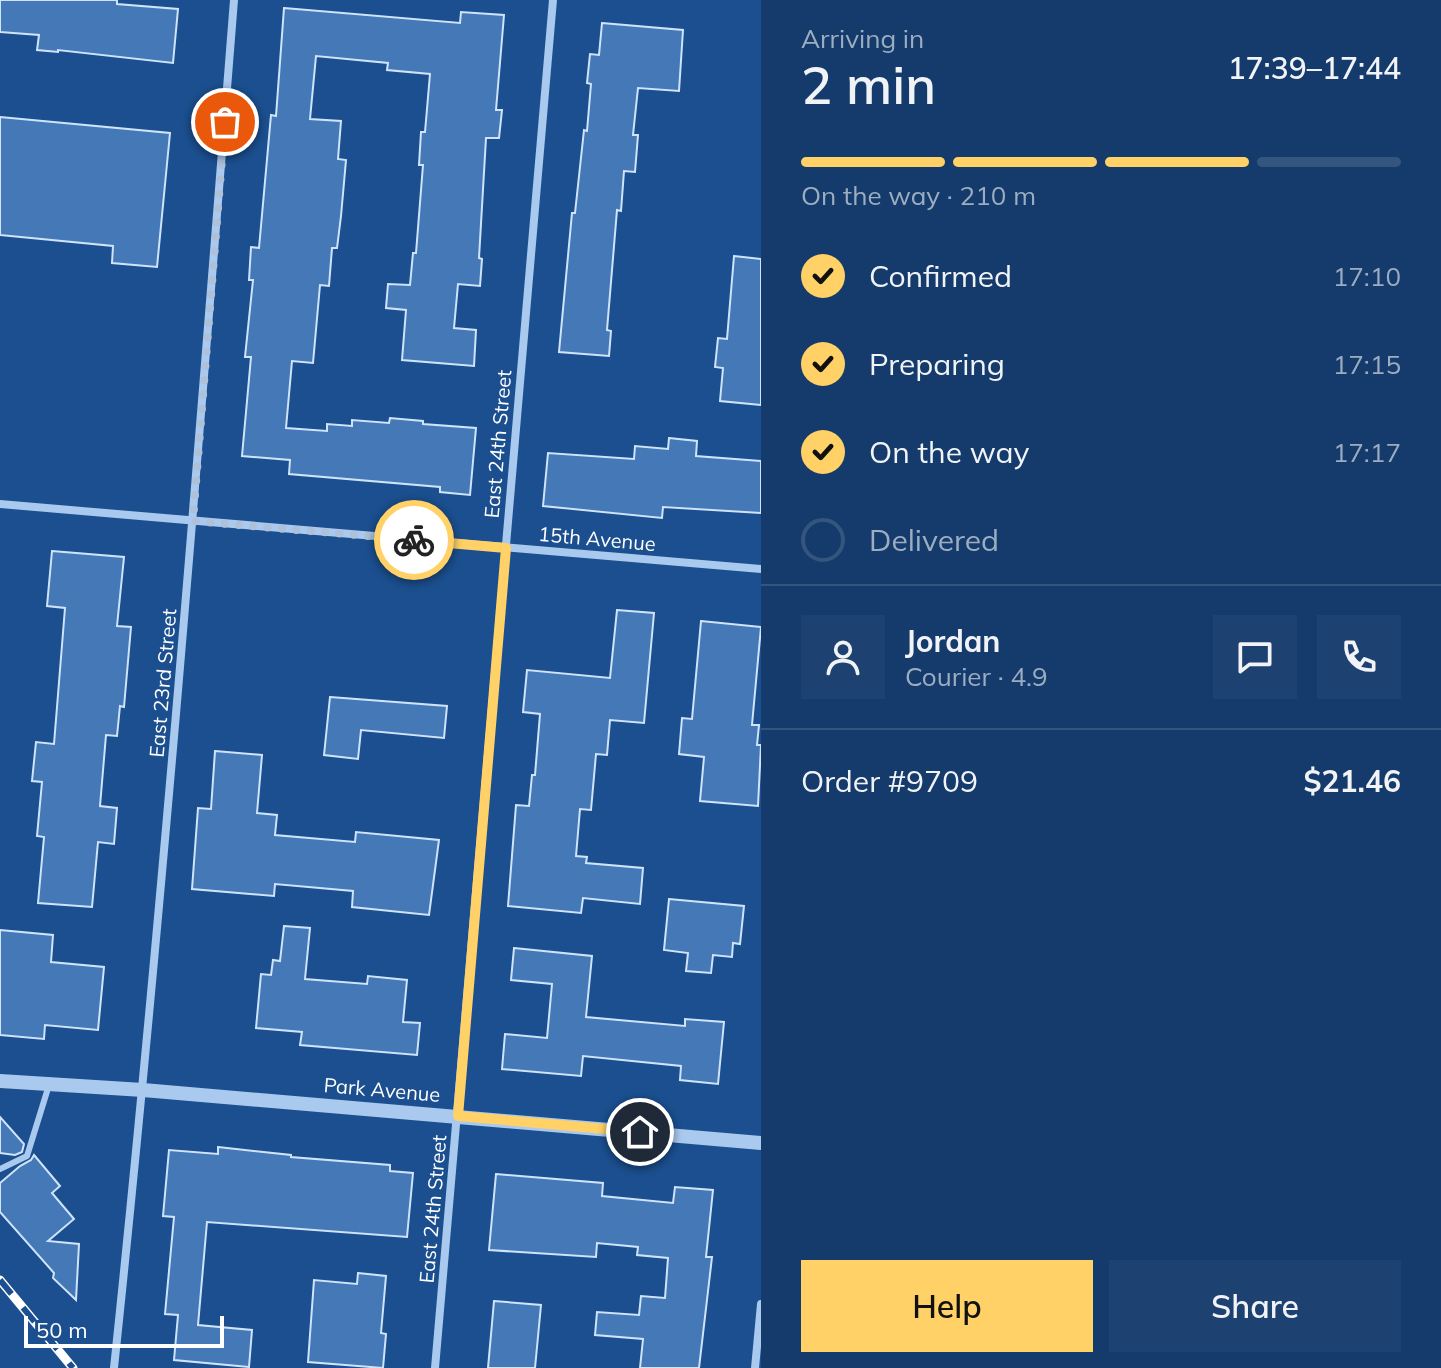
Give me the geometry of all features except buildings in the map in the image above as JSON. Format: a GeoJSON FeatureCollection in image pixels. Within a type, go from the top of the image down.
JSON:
{"type":"FeatureCollection","features":[{"type":"Feature","properties":{"kind":"street","name":"East 23rd Street"},"geometry":{"type":"LineString","coordinates":[[114,1368],[143,1090],[193,521],[234,0]]}},
{"type":"Feature","properties":{"kind":"street","name":"East 24th Street"},"geometry":{"type":"LineString","coordinates":[[435,1368],[553,0]]}},
{"type":"Feature","properties":{"kind":"street","name":"15th Avenue"},"geometry":{"type":"LineString","coordinates":[[0,504],[761,569]]}},
{"type":"Feature","properties":{"kind":"street","name":"Park Avenue"},"geometry":{"type":"LineString","coordinates":[[0,1081],[143,1090],[761,1143]]}},
{"type":"Feature","properties":{"kind":"street"},"geometry":{"type":"LineString","coordinates":[[755,1368],[761,1304]]}},
{"type":"Feature","properties":{"kind":"lane"},"geometry":{"type":"LineString","coordinates":[[0,1169],[27,1156],[49,1084]]}},
{"type":"Feature","properties":{"kind":"railway"},"geometry":{"type":"LineString","coordinates":[[0,1280],[73,1368]]}},
{"type":"Feature","properties":{"kind":"way so far"},"geometry":{"type":"LineString","coordinates":[[225,122],[193,521],[414,540]]}},
{"type":"Feature","properties":{"kind":"route"},"geometry":{"type":"LineString","coordinates":[[414,540],[506,548],[458,1116],[640,1132]]}}]}
